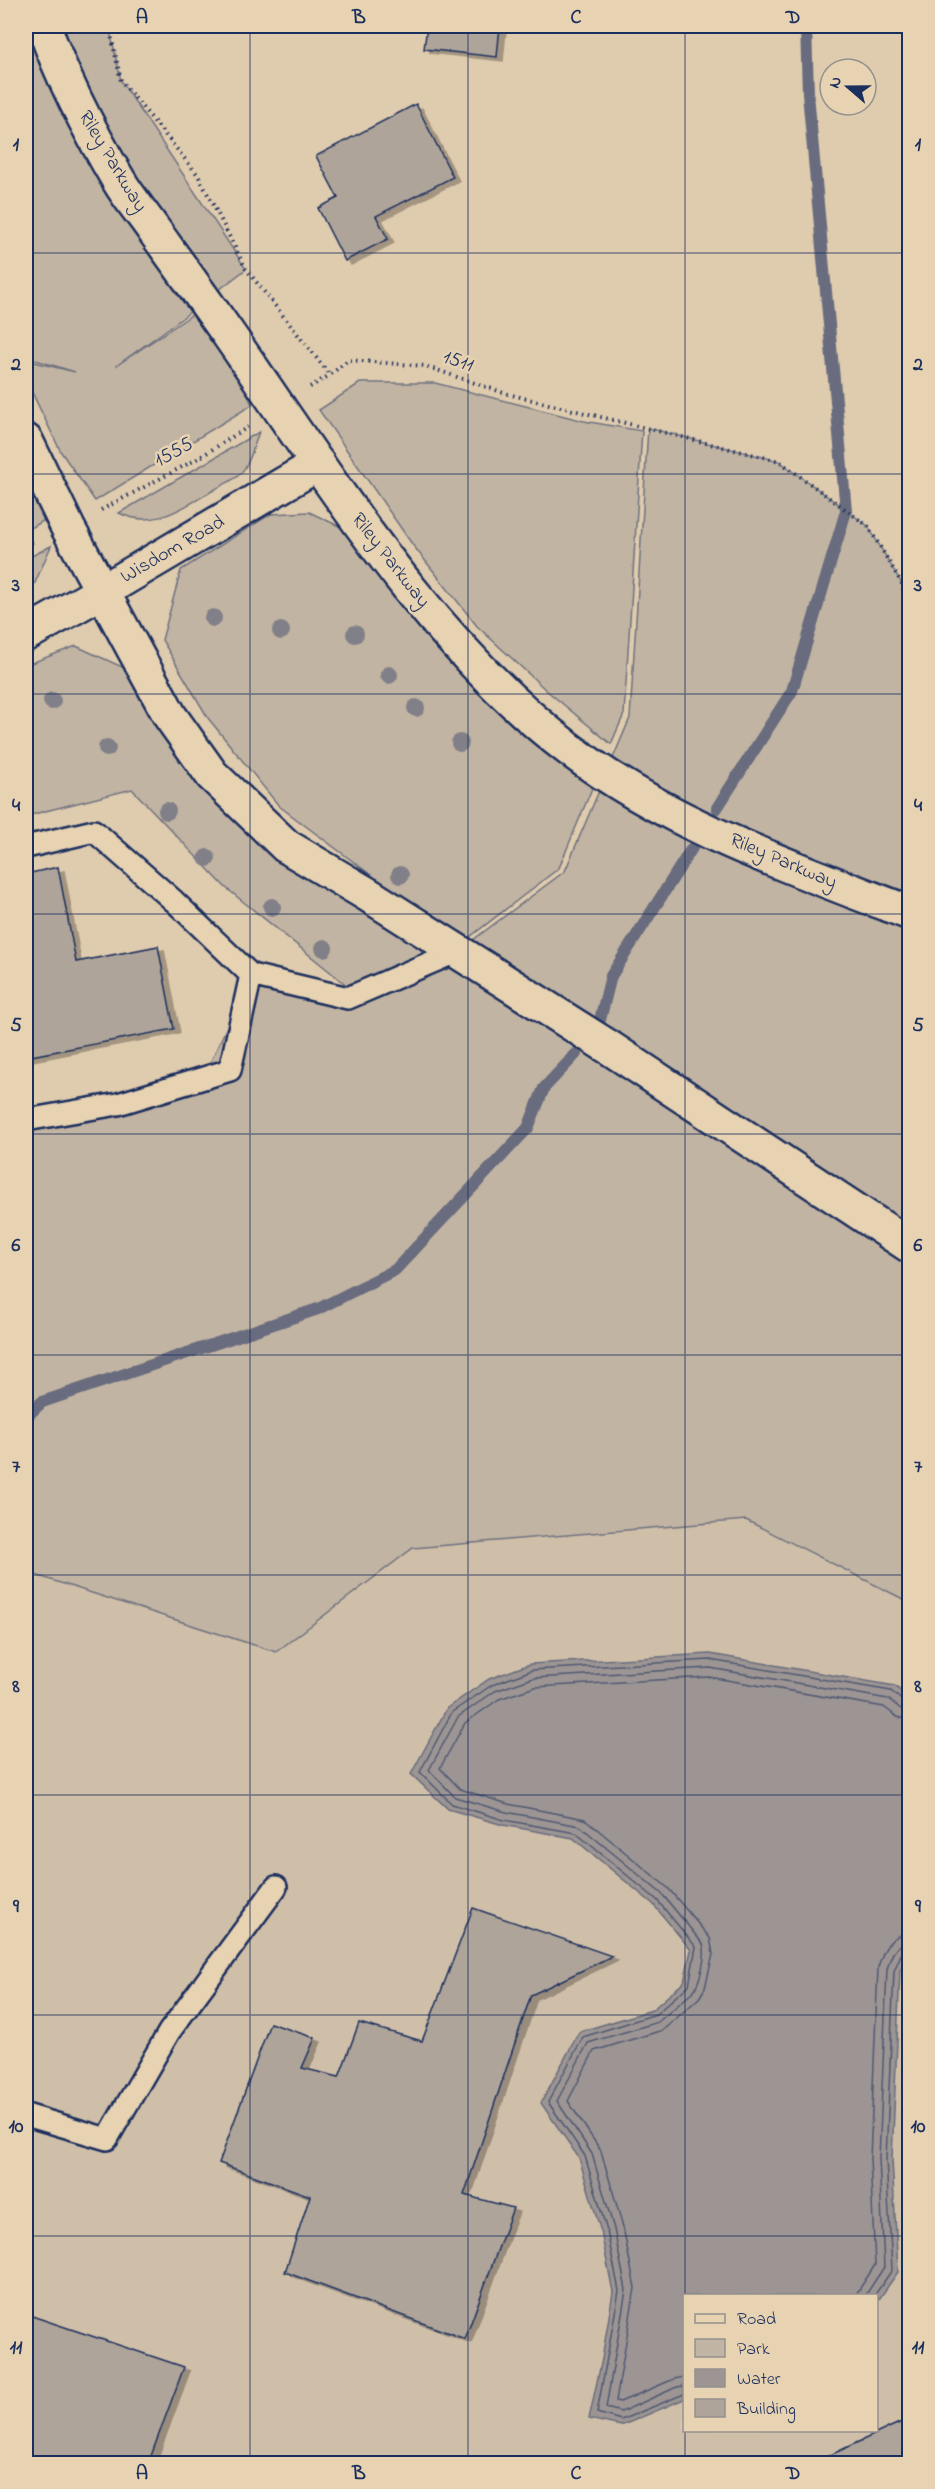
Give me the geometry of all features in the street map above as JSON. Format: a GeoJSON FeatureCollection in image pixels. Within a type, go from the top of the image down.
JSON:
{"type":"FeatureCollection","features":[{"type":"Feature","properties":{"kind":"street","name":"Riley Parkway"},"geometry":{"type":"LineString","coordinates":[[44,26],[59,70],[120,183],[233,340],[277,408],[350,512],[452,640],[521,711],[570,750],[625,788],[744,847],[909,913]]}},
{"type":"Feature","properties":{"kind":"street"},"geometry":{"type":"LineString","coordinates":[[26,441],[68,528],[170,716],[212,775],[286,846],[458,951],[610,1048],[909,1246]]}},
{"type":"Feature","properties":{"kind":"street","name":"Wisdom Road"},"geometry":{"type":"LineString","coordinates":[[26,634],[318,464]]}},
{"type":"Feature","properties":{"kind":"lane"},"geometry":{"type":"LineString","coordinates":[[26,847],[94,831],[174,901],[251,975],[348,998],[458,951]]}},
{"type":"Feature","properties":{"kind":"lane"},"geometry":{"type":"LineString","coordinates":[[26,1120],[118,1104],[230,1071],[251,975]]}},
{"type":"Feature","properties":{"kind":"lane"},"geometry":{"type":"LineString","coordinates":[[26,2115],[107,2139],[169,2032],[276,1887]]}},
{"type":"Feature","properties":{"kind":"path"},"geometry":{"type":"LineString","coordinates":[[109,26],[121,81],[198,175],[246,269],[330,375]]}},
{"type":"Feature","properties":{"kind":"path","name":"1511"},"geometry":{"type":"LineString","coordinates":[[330,375],[348,360],[425,366],[504,393],[779,460],[868,526],[904,591],[909,618]]}},
{"type":"Feature","properties":{"kind":"path","name":"1555"},"geometry":{"type":"LineString","coordinates":[[26,545],[68,528],[197,459],[330,375]]}},
{"type":"Feature","properties":{"kind":"path"},"geometry":{"type":"LineString","coordinates":[[904,591],[909,588]]}},
{"type":"Feature","properties":{"kind":"shaded area"},"geometry":{"type":"Polygon","coordinates":[[[746,1520],[909,1602],[909,2463],[26,2463],[26,1572],[275,1652],[413,1548],[746,1520]]]}},
{"type":"Feature","properties":{"kind":"green space"},"geometry":{"type":"Polygon","coordinates":[[[26,26],[109,26],[121,81],[246,269],[116,366],[199,310],[241,377],[252,405],[95,501],[61,452],[26,380],[26,360],[75,372],[26,357],[26,26]]]}},
{"type":"Feature","properties":{"kind":"green space"},"geometry":{"type":"Polygon","coordinates":[[[360,383],[435,383],[584,421],[642,431],[624,714],[611,744],[546,690],[477,626],[412,544],[319,410],[360,383]]]}},
{"type":"Feature","properties":{"kind":"green space"},"geometry":{"type":"Polygon","coordinates":[[[648,428],[779,461],[868,526],[902,584],[910,613],[909,1602],[746,1520],[413,1548],[276,1652],[26,1572],[26,1118],[203,1078],[251,975],[348,998],[458,951],[565,871],[630,718],[648,428]]]}},
{"type":"Feature","properties":{"kind":"green space"},"geometry":{"type":"Polygon","coordinates":[[[259,432],[246,465],[240,474],[230,481],[167,515],[144,519],[132,518],[119,513],[259,432]]]}},
{"type":"Feature","properties":{"kind":"green space"},"geometry":{"type":"Polygon","coordinates":[[[26,466],[46,507],[43,521],[26,531],[26,466]]]}},
{"type":"Feature","properties":{"kind":"green space"},"geometry":{"type":"Polygon","coordinates":[[[309,512],[356,534],[595,781],[559,868],[462,943],[279,806],[208,718],[162,640],[181,570],[271,514],[309,512]]]}},
{"type":"Feature","properties":{"kind":"green space"},"geometry":{"type":"Polygon","coordinates":[[[51,546],[34,585],[26,593],[26,559],[51,546]]]}},
{"type":"Feature","properties":{"kind":"green space"},"geometry":{"type":"Polygon","coordinates":[[[76,646],[129,670],[230,817],[338,895],[433,951],[349,987],[225,887],[132,789],[26,816],[26,665],[76,646]]]}},
{"type":"Feature","properties":{"kind":"water"},"geometry":{"type":"Polygon","coordinates":[[[710,1654],[895,1686],[909,1699],[910,1950],[900,1971],[892,2159],[898,2272],[878,2301],[878,2294],[683,2294],[683,2399],[621,2426],[589,2419],[613,2292],[601,2232],[579,2158],[541,2103],[579,2032],[652,2010],[684,1982],[691,1950],[653,1904],[573,1838],[503,1825],[448,1809],[411,1774],[447,1708],[489,1679],[530,1664],[710,1654]]]}},
{"type":"Feature","properties":{"kind":"building"},"geometry":{"type":"Polygon","coordinates":[[[427,26],[500,26],[497,57],[424,49],[427,26]]]}},
{"type":"Feature","properties":{"kind":"building"},"geometry":{"type":"Polygon","coordinates":[[[416,104],[453,177],[376,216],[388,239],[345,261],[318,208],[338,198],[316,156],[416,104]]]}},
{"type":"Feature","properties":{"kind":"building"},"geometry":{"type":"Polygon","coordinates":[[[58,867],[76,962],[158,946],[174,1029],[26,1057],[26,874],[58,867]]]}},
{"type":"Feature","properties":{"kind":"building"},"geometry":{"type":"Polygon","coordinates":[[[473,1908],[612,1956],[531,1995],[464,2195],[513,2208],[465,2339],[285,2272],[310,2196],[219,2163],[270,2023],[315,2038],[302,2068],[339,2077],[359,2023],[422,2041],[473,1908]]]}},
{"type":"Feature","properties":{"kind":"building"},"geometry":{"type":"Polygon","coordinates":[[[26,2314],[184,2367],[148,2464],[26,2464],[26,2314]]]}},
{"type":"Feature","properties":{"kind":"building"},"geometry":{"type":"Polygon","coordinates":[[[910,2418],[910,2464],[811,2464],[910,2418]]]}},
{"type":"Feature","properties":{"kind":"waterway"},"geometry":{"type":"LineString","coordinates":[[717,808],[792,691],[846,511],[808,94],[806,26]]}},
{"type":"Feature","properties":{"kind":"waterway"},"geometry":{"type":"LineString","coordinates":[[597,1032],[611,976],[692,848]]}},
{"type":"Feature","properties":{"kind":"waterway"},"geometry":{"type":"LineString","coordinates":[[26,1417],[42,1402],[318,1309],[395,1270],[528,1128],[544,1088],[576,1054]]}}]}
